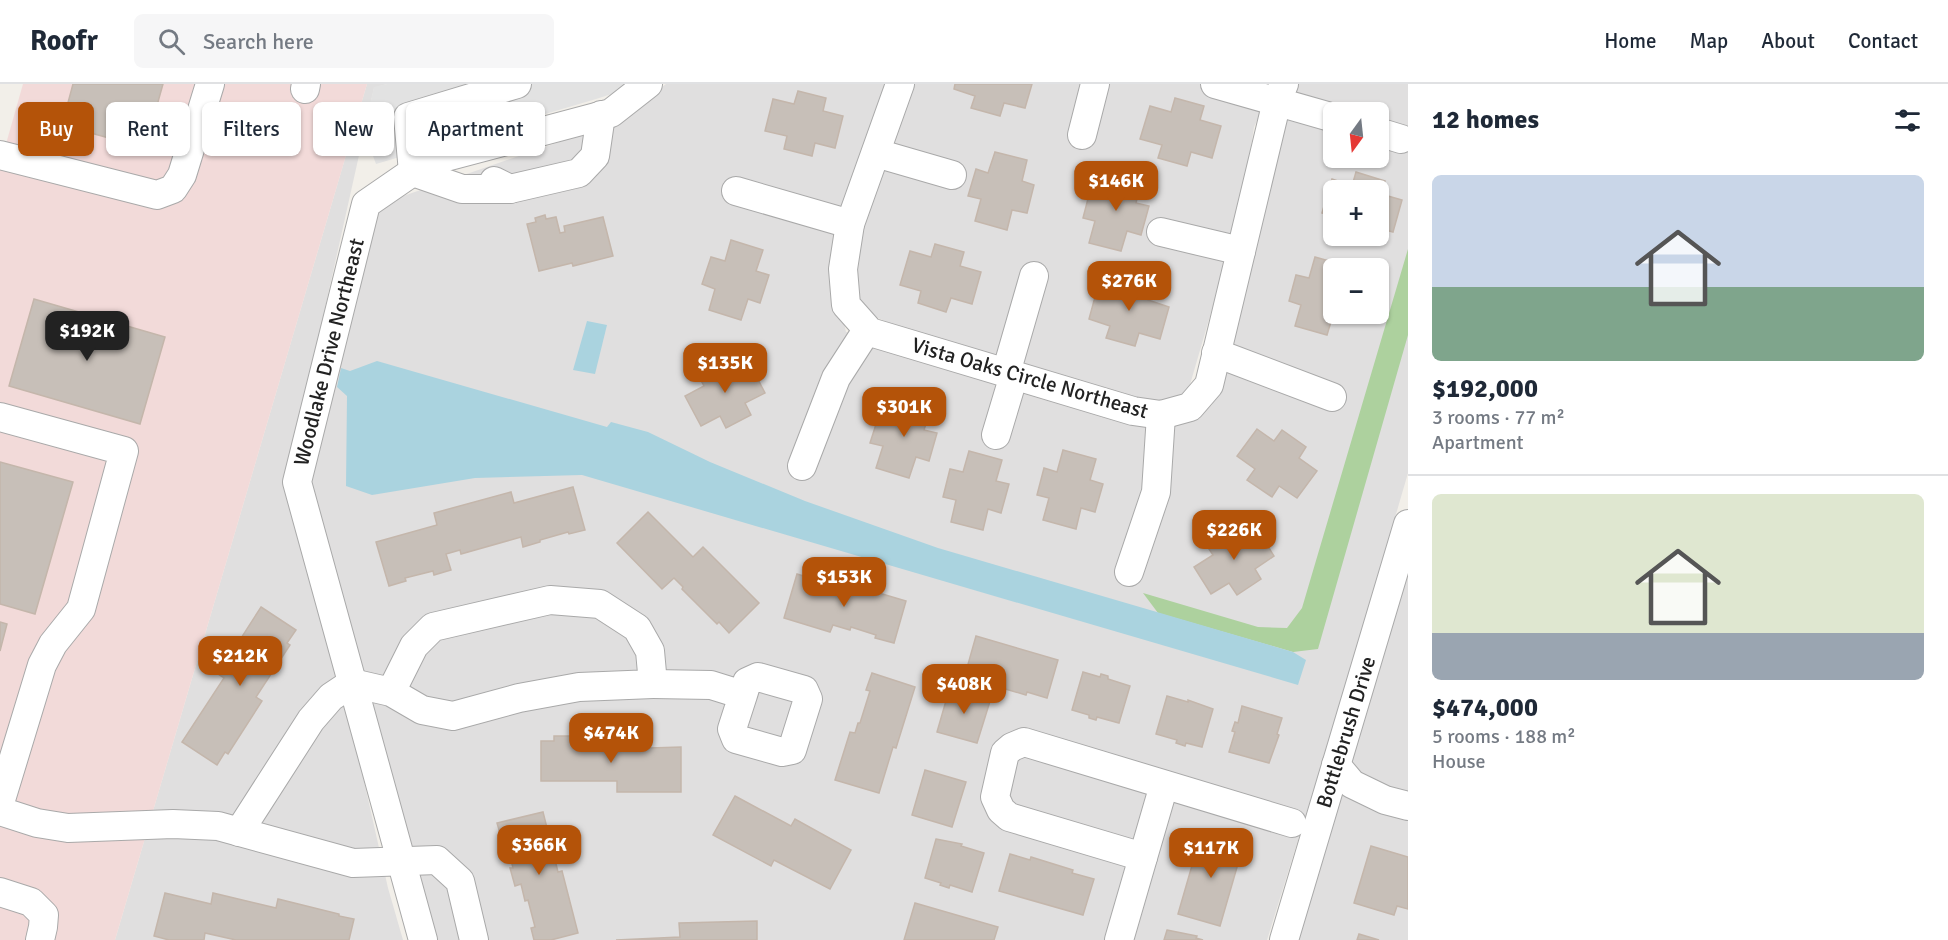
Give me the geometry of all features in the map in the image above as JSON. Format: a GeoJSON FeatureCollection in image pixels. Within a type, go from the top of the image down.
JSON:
{"type":"FeatureCollection","features":[{"type":"Feature","properties":{"kind":"street"},"geometry":{"type":"LineString","coordinates":[[0,154],[157,195],[173,189],[182,175],[210,84]]}},
{"type":"Feature","properties":{"kind":"street"},"geometry":{"type":"LineString","coordinates":[[516,84],[408,117],[413,172],[462,189],[510,189],[579,173],[595,156],[601,115]]}},
{"type":"Feature","properties":{"kind":"street","name":"Woodlake Drive Northeast"},"geometry":{"type":"LineString","coordinates":[[545,130],[611,113],[624,93],[648,84]]}},
{"type":"Feature","properties":{"kind":"street"},"geometry":{"type":"LineString","coordinates":[[802,466],[836,378],[867,330],[846,305],[843,269],[850,224],[900,84]]}},
{"type":"Feature","properties":{"kind":"street"},"geometry":{"type":"LineString","coordinates":[[1082,135],[1095,84]]}},
{"type":"Feature","properties":{"kind":"street"},"geometry":{"type":"LineString","coordinates":[[1215,84],[1281,92],[1323,113]]}},
{"type":"Feature","properties":{"kind":"street","name":"Vista Oaks Circle Northeast"},"geometry":{"type":"LineString","coordinates":[[867,330],[1132,411],[1161,415],[1190,406],[1209,385],[1281,92]]}},
{"type":"Feature","properties":{"kind":"street"},"geometry":{"type":"LineString","coordinates":[[876,153],[952,175]]}},
{"type":"Feature","properties":{"kind":"street","name":"Woodlake Drive Northeast"},"geometry":{"type":"LineString","coordinates":[[423,940],[297,482],[366,204],[427,162],[449,156]]}},
{"type":"Feature","properties":{"kind":"street"},"geometry":{"type":"LineString","coordinates":[[479,156],[491,179],[510,189]]}},
{"type":"Feature","properties":{"kind":"street"},"geometry":{"type":"LineString","coordinates":[[736,191],[850,224]]}},
{"type":"Feature","properties":{"kind":"street"},"geometry":{"type":"LineString","coordinates":[[1161,232],[1241,251]]}},
{"type":"Feature","properties":{"kind":"street"},"geometry":{"type":"LineString","coordinates":[[996,435],[1034,276]]}},
{"type":"Feature","properties":{"kind":"street"},"geometry":{"type":"LineString","coordinates":[[1216,352],[1332,397]]}},
{"type":"Feature","properties":{"kind":"street"},"geometry":{"type":"LineString","coordinates":[[1129,572],[1156,492],[1161,415]]}},
{"type":"Feature","properties":{"kind":"street"},"geometry":{"type":"LineString","coordinates":[[0,417],[124,451],[81,609],[53,644],[42,665],[0,802]]}},
{"type":"Feature","properties":{"kind":"street","name":"Bottlebrush Drive"},"geometry":{"type":"LineString","coordinates":[[1284,940],[1408,524]]}},
{"type":"Feature","properties":{"kind":"street"},"geometry":{"type":"LineString","coordinates":[[391,692],[414,646],[433,627],[550,600],[600,604],[637,628],[650,651],[653,684]]}},
{"type":"Feature","properties":{"kind":"street"},"geometry":{"type":"LineString","coordinates":[[239,832],[311,720],[331,697],[352,683],[391,692],[422,710],[453,716],[519,698],[579,687],[653,684],[711,686],[742,695]]}},
{"type":"Feature","properties":{"kind":"street"},"geometry":{"type":"LineString","coordinates":[[1143,857],[1009,817],[1001,810],[995,797],[1005,753],[1024,742],[1292,823]]}},
{"type":"Feature","properties":{"kind":"street"},"geometry":{"type":"LineString","coordinates":[[1336,765],[1352,784],[1385,800],[1408,806]]}},
{"type":"Feature","properties":{"kind":"street"},"geometry":{"type":"LineString","coordinates":[[1119,940],[1164,785]]}},
{"type":"Feature","properties":{"kind":"street"},"geometry":{"type":"LineString","coordinates":[[0,811],[37,823],[68,828],[173,824],[218,826],[353,862],[437,861],[460,881],[474,940]]}},
{"type":"Feature","properties":{"kind":"street"},"geometry":{"type":"LineString","coordinates":[[0,892],[31,902],[44,915],[40,940]]}},
{"type":"Feature","properties":{"kind":"shaded area"},"geometry":{"type":"Polygon","coordinates":[[[23,84],[367,84],[362,102],[313,102],[313,156],[346,156],[115,940],[0,940],[0,165],[23,84]]]}},
{"type":"Feature","properties":{"kind":"shaded area"},"geometry":{"type":"Polygon","coordinates":[[[367,84],[387,84],[374,88],[371,102],[362,102],[367,84]]]}},
{"type":"Feature","properties":{"kind":"shaded area"},"geometry":{"type":"Polygon","coordinates":[[[387,84],[624,84],[618,92],[545,114],[545,102],[406,102],[406,155],[376,164],[373,156],[394,156],[394,102],[371,102],[374,87],[387,84]]]}},
{"type":"Feature","properties":{"kind":"shaded area"},"geometry":{"type":"Polygon","coordinates":[[[666,84],[885,84],[834,236],[835,281],[846,332],[1095,407],[1175,425],[1212,405],[1281,128],[1298,84],[1408,84],[1408,473],[1345,689],[1267,940],[436,940],[310,487],[363,233],[383,203],[519,156],[545,156],[545,147],[617,122],[666,84]]]}},
{"type":"Feature","properties":{"kind":"shaded area"},"geometry":{"type":"Polygon","coordinates":[[[912,84],[1274,84],[1254,127],[1242,206],[1189,388],[1174,404],[1156,404],[922,337],[871,315],[854,296],[860,224],[912,84]]]}},
{"type":"Feature","properties":{"kind":"shaded area"},"geometry":{"type":"Polygon","coordinates":[[[346,156],[359,156],[286,483],[349,714],[388,888],[403,940],[115,940],[346,156]]]}},
{"type":"Feature","properties":{"kind":"shaded area"},"geometry":{"type":"Polygon","coordinates":[[[1408,547],[1408,940],[1290,940],[1408,547]]]}},
{"type":"Feature","properties":{"kind":"green space"},"geometry":{"type":"Polygon","coordinates":[[[1408,249],[1408,335],[1318,649],[1293,652],[1158,613],[1143,593],[1258,627],[1287,628],[1302,608],[1386,324],[1389,324],[1389,313],[1408,249]]]}},
{"type":"Feature","properties":{"kind":"water"},"geometry":{"type":"Polygon","coordinates":[[[587,321],[607,325],[595,374],[573,370],[587,321]]]}},
{"type":"Feature","properties":{"kind":"water"},"geometry":{"type":"Polygon","coordinates":[[[377,361],[607,427],[611,422],[648,432],[710,462],[805,501],[938,548],[1293,652],[1306,660],[1298,685],[582,475],[475,478],[372,495],[346,486],[347,396],[337,387],[341,368],[350,371],[377,361]]]}},
{"type":"Feature","properties":{"kind":"building"},"geometry":{"type":"Polygon","coordinates":[[[73,84],[163,84],[158,102],[106,102],[106,137],[94,134],[94,102],[68,102],[73,84]]]}},
{"type":"Feature","properties":{"kind":"building"},"geometry":{"type":"Polygon","coordinates":[[[955,84],[1032,84],[1025,108],[1004,103],[1000,116],[971,108],[975,96],[954,89],[955,84]]]}},
{"type":"Feature","properties":{"kind":"building"},"geometry":{"type":"Polygon","coordinates":[[[798,91],[826,98],[823,111],[843,116],[835,148],[815,143],[812,156],[784,149],[787,136],[765,131],[773,99],[794,104],[798,91]]]}},
{"type":"Feature","properties":{"kind":"building"},"geometry":{"type":"Polygon","coordinates":[[[1175,98],[1204,106],[1200,120],[1221,126],[1212,158],[1191,152],[1187,166],[1158,158],[1162,145],[1140,139],[1150,106],[1171,112],[1175,98]]]}},
{"type":"Feature","properties":{"kind":"building"},"geometry":{"type":"Polygon","coordinates":[[[995,152],[1027,160],[1022,181],[1034,185],[1027,213],[1012,210],[1007,230],[975,221],[981,199],[968,196],[976,169],[988,173],[995,152]]]}},
{"type":"Feature","properties":{"kind":"building"},"geometry":{"type":"Polygon","coordinates":[[[1356,172],[1382,180],[1354,180],[1356,172]]]}},
{"type":"Feature","properties":{"kind":"building"},"geometry":{"type":"Polygon","coordinates":[[[1109,173],[1141,182],[1136,203],[1149,206],[1141,235],[1127,231],[1121,251],[1089,243],[1095,221],[1083,218],[1090,191],[1103,194],[1109,173]]]}},
{"type":"Feature","properties":{"kind":"building"},"geometry":{"type":"Polygon","coordinates":[[[1389,196],[1402,200],[1393,232],[1389,231],[1389,196]]]}},
{"type":"Feature","properties":{"kind":"building"},"geometry":{"type":"Polygon","coordinates":[[[545,215],[546,219],[556,217],[560,233],[565,232],[564,226],[603,217],[613,256],[573,266],[572,263],[539,271],[527,224],[536,222],[535,218],[545,215]]]}},
{"type":"Feature","properties":{"kind":"building"},"geometry":{"type":"Polygon","coordinates":[[[731,240],[763,250],[756,271],[769,275],[760,303],[748,299],[741,320],[709,310],[715,289],[702,284],[711,257],[725,261],[731,240]]]}},
{"type":"Feature","properties":{"kind":"building"},"geometry":{"type":"Polygon","coordinates":[[[935,244],[964,252],[960,266],[981,272],[972,304],[951,298],[946,312],[918,303],[921,291],[900,285],[910,251],[931,257],[935,244]]]}},
{"type":"Feature","properties":{"kind":"building"},"geometry":{"type":"Polygon","coordinates":[[[1315,257],[1323,259],[1323,324],[1330,324],[1327,335],[1295,326],[1301,305],[1289,301],[1296,275],[1309,278],[1315,257]]]}},
{"type":"Feature","properties":{"kind":"building"},"geometry":{"type":"Polygon","coordinates":[[[1123,278],[1152,287],[1148,300],[1169,307],[1160,339],[1139,333],[1135,346],[1106,338],[1110,326],[1089,319],[1098,286],[1119,292],[1123,278]]]}},
{"type":"Feature","properties":{"kind":"building"},"geometry":{"type":"Polygon","coordinates":[[[34,299],[165,337],[140,424],[9,386],[34,299]]]}},
{"type":"Feature","properties":{"kind":"building"},"geometry":{"type":"Polygon","coordinates":[[[723,361],[729,373],[749,362],[765,393],[745,403],[751,415],[726,428],[720,416],[701,426],[685,396],[704,386],[698,375],[723,361]]]}},
{"type":"Feature","properties":{"kind":"building"},"geometry":{"type":"Polygon","coordinates":[[[898,398],[931,408],[924,430],[937,433],[929,461],[916,457],[909,478],[876,468],[883,446],[870,443],[879,415],[891,419],[898,398]]]}},
{"type":"Feature","properties":{"kind":"building"},"geometry":{"type":"Polygon","coordinates":[[[1257,429],[1274,441],[1282,430],[1306,447],[1299,458],[1317,471],[1297,498],[1279,486],[1272,497],[1247,480],[1255,469],[1237,456],[1257,429]]]}},
{"type":"Feature","properties":{"kind":"building"},"geometry":{"type":"Polygon","coordinates":[[[1063,450],[1096,459],[1090,480],[1103,484],[1095,512],[1081,508],[1076,529],[1043,520],[1049,498],[1037,495],[1044,468],[1057,472],[1063,450]]]}},
{"type":"Feature","properties":{"kind":"building"},"geometry":{"type":"Polygon","coordinates":[[[969,451],[1002,460],[996,481],[1009,484],[1001,513],[988,509],[983,530],[951,522],[956,500],[943,497],[950,469],[963,472],[969,451]]]}},
{"type":"Feature","properties":{"kind":"building"},"geometry":{"type":"Polygon","coordinates":[[[0,462],[73,482],[35,614],[0,604],[0,462]]]}},
{"type":"Feature","properties":{"kind":"building"},"geometry":{"type":"Polygon","coordinates":[[[573,487],[585,530],[569,534],[568,532],[523,547],[521,537],[461,554],[460,550],[446,554],[451,570],[434,575],[433,571],[405,578],[406,581],[389,586],[376,542],[437,525],[434,513],[511,492],[514,503],[573,487]]]}},
{"type":"Feature","properties":{"kind":"building"},"geometry":{"type":"Polygon","coordinates":[[[648,512],[693,557],[703,547],[759,603],[729,633],[682,589],[683,587],[674,578],[662,589],[617,543],[648,512]]]}},
{"type":"Feature","properties":{"kind":"building"},"geometry":{"type":"Polygon","coordinates":[[[1230,527],[1237,539],[1256,527],[1274,556],[1255,569],[1261,579],[1237,595],[1229,583],[1211,594],[1194,567],[1213,555],[1205,543],[1230,527]]]}},
{"type":"Feature","properties":{"kind":"building"},"geometry":{"type":"Polygon","coordinates":[[[797,574],[843,588],[845,583],[906,601],[894,643],[875,638],[876,635],[851,627],[850,630],[833,625],[830,632],[784,618],[797,574]]]}},
{"type":"Feature","properties":{"kind":"building"},"geometry":{"type":"Polygon","coordinates":[[[261,607],[296,630],[287,643],[290,645],[256,697],[262,701],[228,754],[225,752],[217,765],[182,742],[224,678],[218,674],[261,607]]]}},
{"type":"Feature","properties":{"kind":"building"},"geometry":{"type":"Polygon","coordinates":[[[0,622],[7,624],[0,651],[0,622]]]}},
{"type":"Feature","properties":{"kind":"building"},"geometry":{"type":"Polygon","coordinates":[[[976,636],[1058,660],[1047,698],[1027,692],[1026,695],[965,675],[976,636]]]}},
{"type":"Feature","properties":{"kind":"building"},"geometry":{"type":"Polygon","coordinates":[[[1083,672],[1100,677],[1101,674],[1108,676],[1108,679],[1130,686],[1119,723],[1097,717],[1096,720],[1089,718],[1089,715],[1072,710],[1083,672]]]}},
{"type":"Feature","properties":{"kind":"building"},"geometry":{"type":"Polygon","coordinates":[[[872,673],[915,687],[879,793],[835,780],[850,732],[855,733],[860,723],[870,691],[866,690],[872,673]]]}},
{"type":"Feature","properties":{"kind":"building"},"geometry":{"type":"Polygon","coordinates":[[[950,687],[991,698],[977,743],[937,732],[950,687]]]}},
{"type":"Feature","properties":{"kind":"building"},"geometry":{"type":"Polygon","coordinates":[[[1167,696],[1188,702],[1188,700],[1213,709],[1202,747],[1186,743],[1185,746],[1176,743],[1177,740],[1156,734],[1167,696]]]}},
{"type":"Feature","properties":{"kind":"building"},"geometry":{"type":"Polygon","coordinates":[[[1242,706],[1282,718],[1277,734],[1279,735],[1269,763],[1229,752],[1235,732],[1232,731],[1235,722],[1238,723],[1242,706]]]}},
{"type":"Feature","properties":{"kind":"building"},"geometry":{"type":"Polygon","coordinates":[[[554,736],[603,736],[604,741],[617,740],[617,749],[681,747],[681,792],[617,792],[617,781],[541,781],[541,741],[554,741],[554,736]]]}},
{"type":"Feature","properties":{"kind":"building"},"geometry":{"type":"Polygon","coordinates":[[[925,770],[966,782],[952,827],[912,815],[925,770]]]}},
{"type":"Feature","properties":{"kind":"building"},"geometry":{"type":"Polygon","coordinates":[[[735,796],[791,826],[795,819],[851,850],[830,889],[774,860],[771,866],[713,835],[735,796]]]}},
{"type":"Feature","properties":{"kind":"building"},"geometry":{"type":"Polygon","coordinates":[[[543,812],[558,872],[562,871],[578,933],[551,940],[534,940],[531,928],[535,927],[528,900],[525,901],[521,884],[515,886],[506,839],[502,840],[497,823],[543,812]]]}},
{"type":"Feature","properties":{"kind":"building"},"geometry":{"type":"Polygon","coordinates":[[[1202,831],[1244,843],[1220,926],[1178,914],[1202,831]]]}},
{"type":"Feature","properties":{"kind":"building"},"geometry":{"type":"Polygon","coordinates":[[[936,839],[962,844],[961,846],[984,853],[972,892],[950,885],[949,888],[925,878],[936,839]]]}},
{"type":"Feature","properties":{"kind":"building"},"geometry":{"type":"Polygon","coordinates":[[[1371,846],[1408,857],[1408,909],[1397,906],[1394,915],[1354,903],[1371,846]]]}},
{"type":"Feature","properties":{"kind":"building"},"geometry":{"type":"Polygon","coordinates":[[[1010,854],[1030,860],[1031,857],[1094,879],[1083,915],[999,891],[1010,854]]]}},
{"type":"Feature","properties":{"kind":"building"},"geometry":{"type":"Polygon","coordinates":[[[165,893],[211,904],[213,893],[276,908],[278,899],[354,919],[349,940],[236,940],[205,933],[204,940],[169,940],[154,936],[165,893]]]}},
{"type":"Feature","properties":{"kind":"building"},"geometry":{"type":"Polygon","coordinates":[[[915,903],[998,927],[994,940],[904,940],[915,903]]]}},
{"type":"Feature","properties":{"kind":"building"},"geometry":{"type":"Polygon","coordinates":[[[757,921],[757,940],[616,940],[680,937],[679,923],[757,921]]]}},
{"type":"Feature","properties":{"kind":"building"},"geometry":{"type":"Polygon","coordinates":[[[1167,930],[1197,936],[1196,938],[1203,940],[1164,940],[1167,930]]]}},
{"type":"Feature","properties":{"kind":"building"},"geometry":{"type":"Polygon","coordinates":[[[1359,934],[1379,940],[1357,940],[1359,934]]]}}]}
